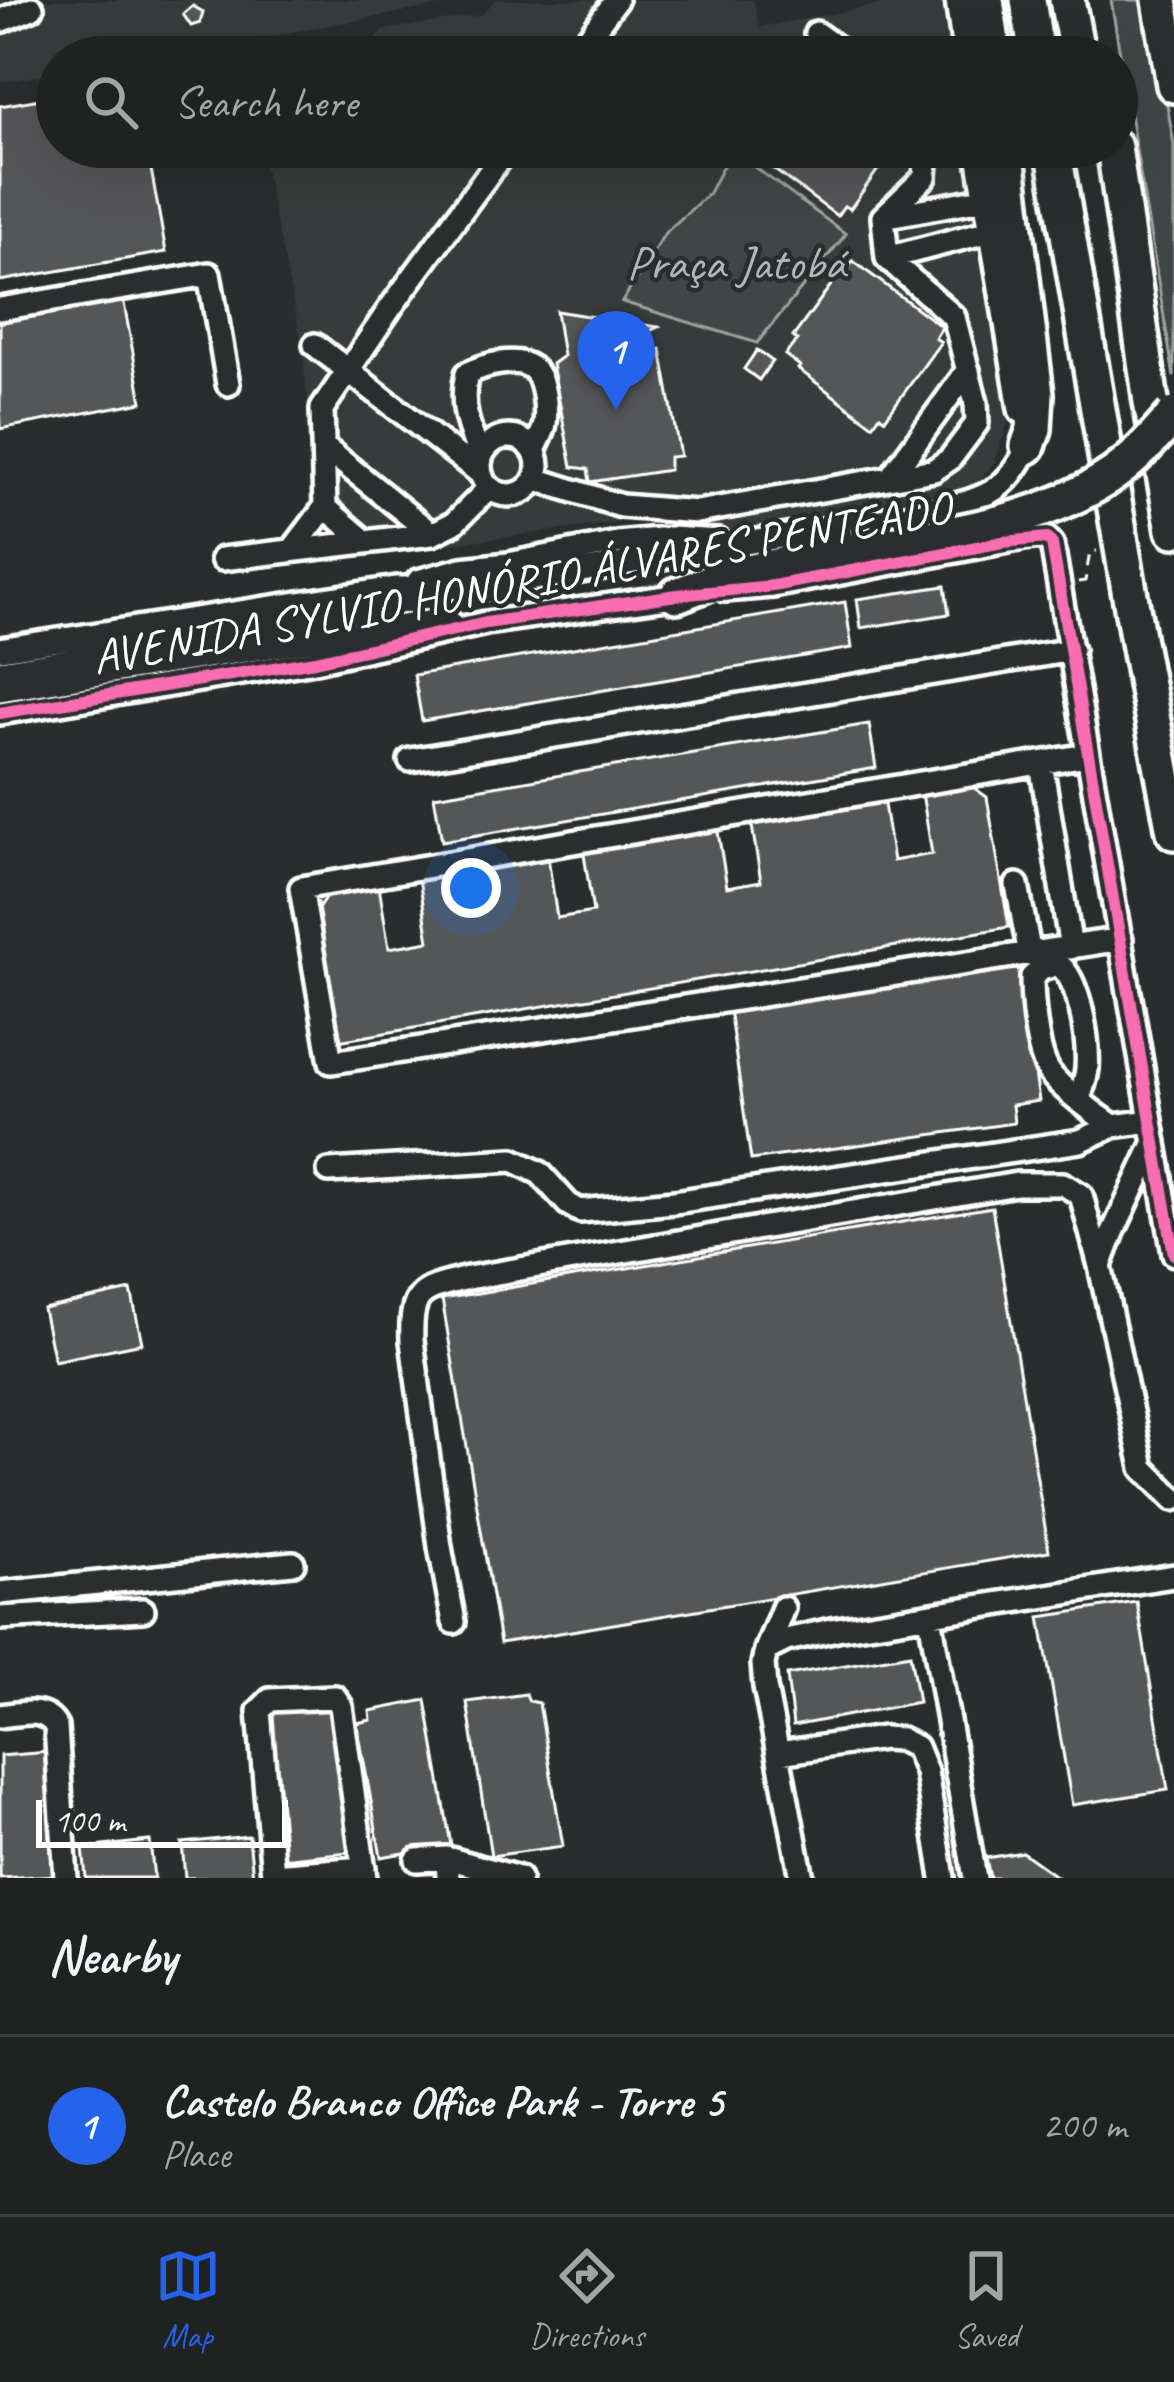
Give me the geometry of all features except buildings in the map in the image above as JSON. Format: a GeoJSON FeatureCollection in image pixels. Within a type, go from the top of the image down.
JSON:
{"type":"FeatureCollection","features":[{"type":"Feature","properties":{"kind":"highway"},"geometry":{"type":"LineString","coordinates":[[986,0],[991,36]]}},
{"type":"Feature","properties":{"kind":"highway"},"geometry":{"type":"LineString","coordinates":[[1028,0],[1034,36]]}},
{"type":"Feature","properties":{"kind":"highway"},"geometry":{"type":"LineString","coordinates":[[1067,0],[1074,36]]}},
{"type":"Feature","properties":{"kind":"highway"},"geometry":{"type":"LineString","coordinates":[[1091,0],[1097,36]]}},
{"type":"Feature","properties":{"kind":"highway"},"geometry":{"type":"LineString","coordinates":[[1160,0],[1174,85]]}},
{"type":"Feature","properties":{"kind":"highway"},"geometry":{"type":"LineString","coordinates":[[1009,168],[1036,394],[1028,446]]}},
{"type":"Feature","properties":{"kind":"highway"},"geometry":{"type":"LineString","coordinates":[[1057,168],[1174,832]]}},
{"type":"Feature","properties":{"kind":"highway"},"geometry":{"type":"LineString","coordinates":[[1102,168],[1127,228]]}},
{"type":"Feature","properties":{"kind":"highway"},"geometry":{"type":"LineString","coordinates":[[1117,168],[1174,530]]}},
{"type":"Feature","properties":{"kind":"highway"},"geometry":{"type":"LineString","coordinates":[[677,595],[723,577],[1026,516],[1108,478],[1174,416]]}},
{"type":"Feature","properties":{"kind":"main road"},"geometry":{"type":"LineString","coordinates":[[960,0],[965,36]]}},
{"type":"Feature","properties":{"kind":"main road"},"geometry":{"type":"LineString","coordinates":[[983,168],[1028,446]]}},
{"type":"Feature","properties":{"kind":"street"},"geometry":{"type":"LineString","coordinates":[[589,36],[616,0]]}},
{"type":"Feature","properties":{"kind":"street"},"geometry":{"type":"LineString","coordinates":[[0,21],[32,8]]}},
{"type":"Feature","properties":{"kind":"street"},"geometry":{"type":"LineString","coordinates":[[816,33],[820,36]]}},
{"type":"Feature","properties":{"kind":"street"},"geometry":{"type":"LineString","coordinates":[[293,549],[325,507],[322,409],[492,168]]}},
{"type":"Feature","properties":{"kind":"street"},"geometry":{"type":"LineString","coordinates":[[883,218],[925,176],[926,168]]}},
{"type":"Feature","properties":{"kind":"street"},"geometry":{"type":"LineString","coordinates":[[883,218],[988,198]]}},
{"type":"Feature","properties":{"kind":"street"},"geometry":{"type":"LineString","coordinates":[[536,479],[621,506],[697,512],[934,470],[950,459],[977,422],[954,317],[887,258],[883,218]]}},
{"type":"Feature","properties":{"kind":"street"},"geometry":{"type":"LineString","coordinates":[[887,258],[994,230]]}},
{"type":"Feature","properties":{"kind":"street"},"geometry":{"type":"LineString","coordinates":[[0,309],[209,274],[228,384]]}},
{"type":"Feature","properties":{"kind":"street"},"geometry":{"type":"LineString","coordinates":[[222,559],[432,534],[454,523],[483,473],[491,442],[509,436],[534,450],[536,479],[531,487],[504,496],[483,473],[315,345]]}},
{"type":"Feature","properties":{"kind":"street"},"geometry":{"type":"LineString","coordinates":[[483,473],[465,420],[462,393],[467,374],[500,363],[527,364],[537,371],[545,426],[534,450]]}},
{"type":"Feature","properties":{"kind":"street"},"geometry":{"type":"LineString","coordinates":[[890,478],[968,370]]}},
{"type":"Feature","properties":{"kind":"street","name":"AVENIDA SYLVIO HONÓRIO ÁLVARES PENTEADO"},"geometry":{"type":"LineString","coordinates":[[0,649],[397,588],[488,587],[933,511],[980,498],[1002,486],[1028,446]]}},
{"type":"Feature","properties":{"kind":"street"},"geometry":{"type":"LineString","coordinates":[[324,447],[432,534]]}},
{"type":"Feature","properties":{"kind":"street"},"geometry":{"type":"LineString","coordinates":[[325,507],[366,542]]}},
{"type":"Feature","properties":{"kind":"street","name":"AVENIDA SYLVIO HONÓRIO ÁLVARES PENTEADO"},"geometry":{"type":"LineString","coordinates":[[0,713],[315,661],[486,622],[772,586],[1040,536],[1052,544],[1059,585]]}},
{"type":"Feature","properties":{"kind":"street"},"geometry":{"type":"LineString","coordinates":[[397,588],[449,572],[617,543],[670,538],[755,544]]}},
{"type":"Feature","properties":{"kind":"street"},"geometry":{"type":"LineString","coordinates":[[1059,585],[1174,1254]]}},
{"type":"Feature","properties":{"kind":"street"},"geometry":{"type":"LineString","coordinates":[[0,671],[488,587]]}},
{"type":"Feature","properties":{"kind":"street"},"geometry":{"type":"LineString","coordinates":[[0,690],[433,622],[486,622]]}},
{"type":"Feature","properties":{"kind":"street"},"geometry":{"type":"LineString","coordinates":[[410,760],[1072,650]]}},
{"type":"Feature","properties":{"kind":"street"},"geometry":{"type":"LineString","coordinates":[[1087,755],[301,889],[331,1062],[1121,939]]}},
{"type":"Feature","properties":{"kind":"street"},"geometry":{"type":"LineString","coordinates":[[1041,763],[1071,948]]}},
{"type":"Feature","properties":{"kind":"street"},"geometry":{"type":"LineString","coordinates":[[1017,885],[1030,955]]}},
{"type":"Feature","properties":{"kind":"street"},"geometry":{"type":"LineString","coordinates":[[1079,1099],[1087,1067],[1086,1041],[1075,986],[1069,972],[1058,964],[1032,977],[1042,1055],[1049,1073],[1079,1099],[1113,1126],[1153,1131]]}},
{"type":"Feature","properties":{"kind":"street"},"geometry":{"type":"LineString","coordinates":[[329,1171],[512,1160],[540,1173],[568,1204],[580,1210],[674,1202],[1080,1141],[1113,1126]]}},
{"type":"Feature","properties":{"kind":"street"},"geometry":{"type":"LineString","coordinates":[[1100,1266],[1153,1131]]}},
{"type":"Feature","properties":{"kind":"street"},"geometry":{"type":"LineString","coordinates":[[454,1622],[411,1318],[416,1300],[431,1288],[514,1270],[1031,1184],[1063,1184],[1081,1195],[1143,1468],[1174,1499]]}},
{"type":"Feature","properties":{"kind":"street"},"geometry":{"type":"LineString","coordinates":[[0,1593],[293,1563]]}},
{"type":"Feature","properties":{"kind":"street"},"geometry":{"type":"LineString","coordinates":[[766,1650],[803,1636],[1174,1576]]}},
{"type":"Feature","properties":{"kind":"street"},"geometry":{"type":"LineString","coordinates":[[783,1608],[763,1664],[802,1878]]}},
{"type":"Feature","properties":{"kind":"street"},"geometry":{"type":"LineString","coordinates":[[0,1618],[142,1610]]}},
{"type":"Feature","properties":{"kind":"street"},"geometry":{"type":"LineString","coordinates":[[930,1616],[976,1878]]}},
{"type":"Feature","properties":{"kind":"street"},"geometry":{"type":"LineString","coordinates":[[335,1697],[341,1706],[364,1873],[272,1875],[260,1711],[270,1700],[335,1697]]}},
{"type":"Feature","properties":{"kind":"street"},"geometry":{"type":"LineString","coordinates":[[0,1716],[40,1712],[56,1727],[66,1878]]}},
{"type":"Feature","properties":{"kind":"street"},"geometry":{"type":"LineString","coordinates":[[779,1753],[883,1738],[916,1747],[926,1772],[943,1878]]}},
{"type":"Feature","properties":{"kind":"street"},"geometry":{"type":"LineString","coordinates":[[417,1859],[519,1878]]}},
{"type":"Feature","properties":{"kind":"path"},"geometry":{"type":"LineString","coordinates":[[1059,585],[1085,581],[1090,553],[1096,551]]}},
{"type":"Feature","properties":{"kind":"shaded area"},"geometry":{"type":"Polygon","coordinates":[[[0,0],[470,0],[270,36],[36,36],[36,76],[0,82],[0,0]]]}},
{"type":"Feature","properties":{"kind":"shaded area"},"geometry":{"type":"Polygon","coordinates":[[[495,0],[753,0],[760,27],[906,0],[942,0],[948,36],[379,36],[384,30],[481,15],[495,0]]]}},
{"type":"Feature","properties":{"kind":"shaded area"},"geometry":{"type":"Polygon","coordinates":[[[265,168],[970,168],[1011,412],[994,463],[972,487],[731,530],[661,517],[324,560],[301,338],[265,168]]]}},
{"type":"Feature","properties":{"kind":"green space"},"geometry":{"type":"Polygon","coordinates":[[[1111,0],[1149,0],[1174,145],[1174,377],[1138,162],[1138,36],[1117,36],[1111,0]]]}},
{"type":"Feature","properties":{"kind":"green space","name":"Praça Jatobá"},"geometry":{"type":"Polygon","coordinates":[[[722,168],[756,168],[846,234],[757,343],[622,302],[665,233],[709,193],[722,168]]]}},
{"type":"Feature","properties":{"kind":"cycle path"},"geometry":{"type":"LineString","coordinates":[[0,713],[315,661],[486,623],[773,586],[1003,542],[1047,538],[1052,544],[1174,1254]]}},
{"type":"Feature","properties":{"kind":"place","name":"Castelo Branco Office Park - Torre 5"},"geometry":{"type":"Point","coordinates":[616,410]}}]}
